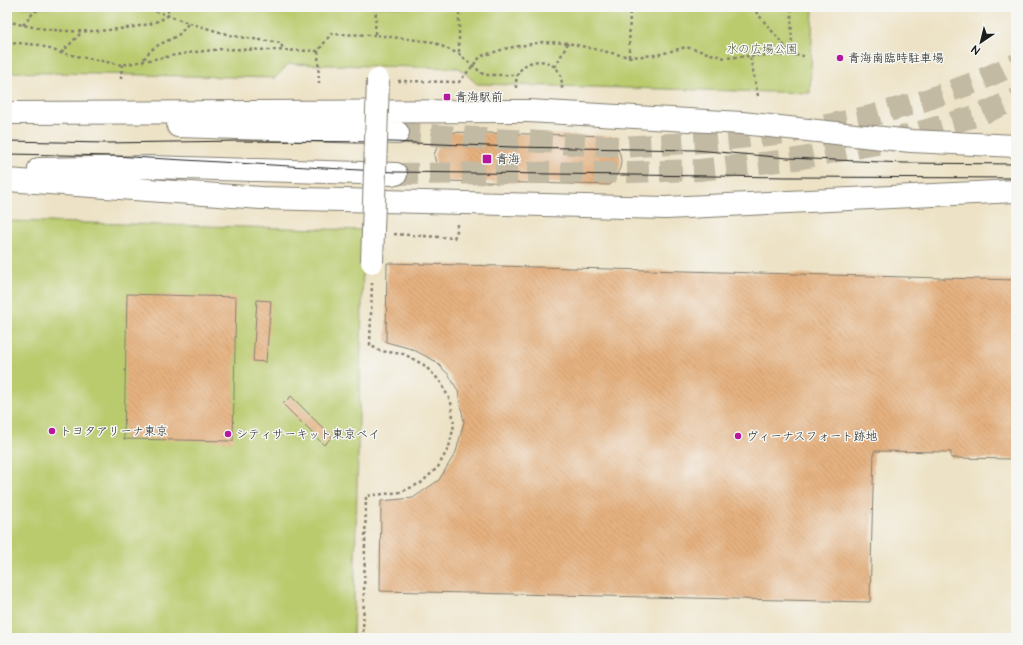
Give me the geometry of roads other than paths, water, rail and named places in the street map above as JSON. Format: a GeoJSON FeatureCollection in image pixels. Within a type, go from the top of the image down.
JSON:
{"type":"FeatureCollection","features":[{"type":"Feature","properties":{"kind":"street"},"geometry":{"type":"LineString","coordinates":[[372,262],[378,80]]}},
{"type":"Feature","properties":{"kind":"street"},"geometry":{"type":"LineString","coordinates":[[7,112],[528,111],[742,124],[911,141],[1016,146]]}},
{"type":"Feature","properties":{"kind":"street"},"geometry":{"type":"LineString","coordinates":[[7,118],[152,126],[398,133]]}},
{"type":"Feature","properties":{"kind":"street"},"geometry":{"type":"LineString","coordinates":[[7,170],[150,167],[402,169],[376,162]]}},
{"type":"Feature","properties":{"kind":"street"},"geometry":{"type":"LineString","coordinates":[[7,180],[261,198],[666,208],[1016,191]]}},
{"type":"Feature","properties":{"kind":"tunnel"},"geometry":{"type":"LineString","coordinates":[[398,133],[622,147],[703,142],[794,132],[871,116],[923,101],[976,82],[1016,64]]}},
{"type":"Feature","properties":{"kind":"tunnel"},"geometry":{"type":"LineString","coordinates":[[396,174],[699,170],[797,159],[881,143],[979,115],[1016,99]]}},
{"type":"Feature","properties":{"kind":"tram line"},"geometry":{"type":"LineString","coordinates":[[7,141],[106,143],[239,141],[392,142],[512,147],[695,150],[788,158],[904,163],[1016,164]]}},
{"type":"Feature","properties":{"kind":"tram line"},"geometry":{"type":"LineString","coordinates":[[7,154],[114,156],[395,172],[1016,178]]}},
{"type":"Feature","properties":{"kind":"place","name":"青海南臨時駐車場"},"geometry":{"type":"Point","coordinates":[840,58]}},
{"type":"Feature","properties":{"kind":"place","name":"青海駅前"},"geometry":{"type":"Point","coordinates":[447,97]}},
{"type":"Feature","properties":{"kind":"place","name":"青海"},"geometry":{"type":"Point","coordinates":[487,159]}},
{"type":"Feature","properties":{"kind":"place","name":"トヨタアリーナ東京"},"geometry":{"type":"Point","coordinates":[52,431]}},
{"type":"Feature","properties":{"kind":"place","name":"シティサーキット東京ベイ"},"geometry":{"type":"Point","coordinates":[228,434]}},
{"type":"Feature","properties":{"kind":"place","name":"ヴィーナスフォート跡地"},"geometry":{"type":"Point","coordinates":[738,436]}},
{"type":"Feature","properties":{"kind":"park label","name":"水の広場公園"},"geometry":{"type":"Point","coordinates":[762,49]}}]}
